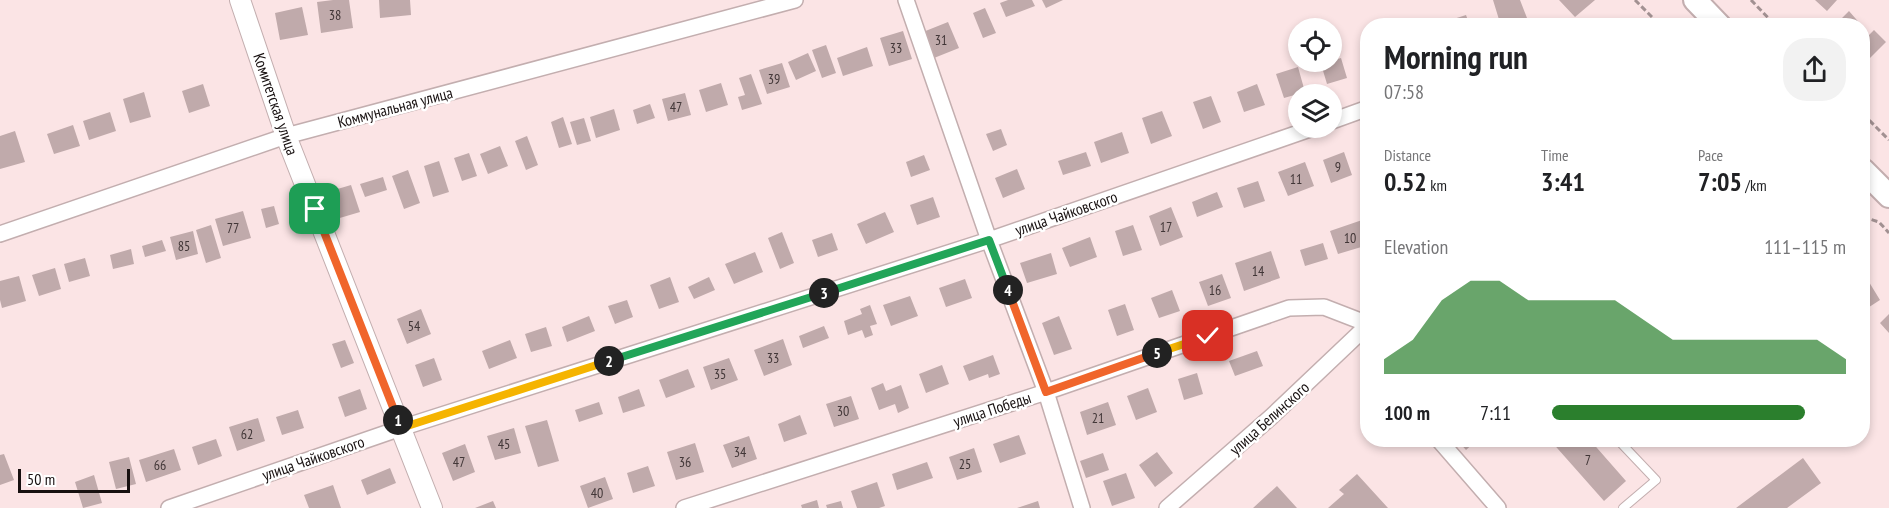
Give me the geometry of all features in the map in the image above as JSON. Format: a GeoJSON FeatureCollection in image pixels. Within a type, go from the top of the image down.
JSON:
{"type":"FeatureCollection","features":[{"type":"Feature","properties":{"kind":"main road"},"geometry":{"type":"LineString","coordinates":[[1695,0],[1712,18]]}},
{"type":"Feature","properties":{"kind":"main road"},"geometry":{"type":"LineString","coordinates":[[1870,181],[1889,196]]}},
{"type":"Feature","properties":{"kind":"street","name":"Комитетская улица"},"geometry":{"type":"LineString","coordinates":[[240,0],[286,136],[432,508]]}},
{"type":"Feature","properties":{"kind":"street","name":"Коммунальная улица"},"geometry":{"type":"LineString","coordinates":[[0,234],[286,136],[795,0]]}},
{"type":"Feature","properties":{"kind":"street"},"geometry":{"type":"LineString","coordinates":[[906,0],[989,240],[1046,392],[1082,508]]}},
{"type":"Feature","properties":{"kind":"street"},"geometry":{"type":"LineString","coordinates":[[1342,117],[1360,111]]}},
{"type":"Feature","properties":{"kind":"street","name":"улица Чайковского"},"geometry":{"type":"LineString","coordinates":[[169,508],[401,428],[989,240],[1288,137]]}},
{"type":"Feature","properties":{"kind":"street","name":"улица Победы"},"geometry":{"type":"LineString","coordinates":[[684,508],[1046,392],[1289,308],[1324,307],[1360,322]]}},
{"type":"Feature","properties":{"kind":"street","name":"улица Белинского"},"geometry":{"type":"LineString","coordinates":[[1167,508],[1271,417],[1360,333]]}},
{"type":"Feature","properties":{"kind":"street"},"geometry":{"type":"LineString","coordinates":[[1445,447],[1498,508]]}},
{"type":"Feature","properties":{"kind":"lane"},"geometry":{"type":"LineString","coordinates":[[1623,508],[1656,480],[1624,447]]}},
{"type":"Feature","properties":{"kind":"path"},"geometry":{"type":"LineString","coordinates":[[1635,0],[1653,18]]}},
{"type":"Feature","properties":{"kind":"path"},"geometry":{"type":"LineString","coordinates":[[1751,0],[1768,18]]}},
{"type":"Feature","properties":{"kind":"path"},"geometry":{"type":"LineString","coordinates":[[1870,121],[1889,140]]}},
{"type":"Feature","properties":{"kind":"path"},"geometry":{"type":"LineString","coordinates":[[1870,219],[1879,222],[1889,233]]}},
{"type":"Feature","properties":{"kind":"building"},"geometry":{"type":"Polygon","coordinates":[[[349,0],[353,28],[321,33],[317,2],[349,0]]]}},
{"type":"Feature","properties":{"kind":"building"},"geometry":{"type":"Polygon","coordinates":[[[379,0],[410,0],[411,15],[380,18],[379,0]]]}},
{"type":"Feature","properties":{"kind":"building"},"geometry":{"type":"Polygon","coordinates":[[[1008,0],[1032,0],[1035,6],[1006,17],[1000,3],[1008,0]]]}},
{"type":"Feature","properties":{"kind":"building"},"geometry":{"type":"Polygon","coordinates":[[[1042,0],[1063,0],[1046,8],[1042,0]]]}},
{"type":"Feature","properties":{"kind":"building"},"geometry":{"type":"Polygon","coordinates":[[[1493,0],[1520,0],[1527,18],[1499,18],[1493,0]]]}},
{"type":"Feature","properties":{"kind":"building"},"geometry":{"type":"Polygon","coordinates":[[[1559,0],[1595,0],[1575,17],[1559,0]]]}},
{"type":"Feature","properties":{"kind":"building"},"geometry":{"type":"Polygon","coordinates":[[[1815,0],[1837,0],[1827,11],[1815,0]]]}},
{"type":"Feature","properties":{"kind":"building"},"geometry":{"type":"Polygon","coordinates":[[[302,7],[308,35],[280,40],[275,13],[302,7]]]}},
{"type":"Feature","properties":{"kind":"building"},"geometry":{"type":"Polygon","coordinates":[[[985,8],[996,33],[983,38],[973,13],[985,8]]]}},
{"type":"Feature","properties":{"kind":"building"},"geometry":{"type":"Polygon","coordinates":[[[1849,11],[1855,18],[1842,18],[1849,11]]]}},
{"type":"Feature","properties":{"kind":"building"},"geometry":{"type":"Polygon","coordinates":[[[948,22],[959,48],[934,58],[923,32],[948,22]]]}},
{"type":"Feature","properties":{"kind":"building"},"geometry":{"type":"Polygon","coordinates":[[[1874,30],[1886,42],[1870,58],[1870,34],[1874,30]]]}},
{"type":"Feature","properties":{"kind":"building"},"geometry":{"type":"Polygon","coordinates":[[[903,31],[912,59],[889,66],[880,38],[903,31]]]}},
{"type":"Feature","properties":{"kind":"building"},"geometry":{"type":"Polygon","coordinates":[[[826,45],[836,73],[822,78],[812,50],[826,45]]]}},
{"type":"Feature","properties":{"kind":"building"},"geometry":{"type":"Polygon","coordinates":[[[867,47],[873,66],[843,76],[837,58],[867,47]]]}},
{"type":"Feature","properties":{"kind":"building"},"geometry":{"type":"Polygon","coordinates":[[[808,53],[816,71],[796,80],[788,62],[808,53]]]}},
{"type":"Feature","properties":{"kind":"building"},"geometry":{"type":"Polygon","coordinates":[[[1342,61],[1347,78],[1327,84],[1323,72],[1342,72],[1342,61]]]}},
{"type":"Feature","properties":{"kind":"building"},"geometry":{"type":"Polygon","coordinates":[[[782,63],[790,87],[767,94],[759,70],[782,63]]]}},
{"type":"Feature","properties":{"kind":"building"},"geometry":{"type":"Polygon","coordinates":[[[1288,70],[1299,72],[1303,84],[1288,84],[1288,97],[1284,98],[1276,74],[1288,70]]]}},
{"type":"Feature","properties":{"kind":"building"},"geometry":{"type":"Polygon","coordinates":[[[751,74],[762,104],[742,110],[738,97],[745,95],[739,78],[751,74]]]}},
{"type":"Feature","properties":{"kind":"building"},"geometry":{"type":"Polygon","coordinates":[[[721,83],[728,105],[706,112],[699,90],[721,83]]]}},
{"type":"Feature","properties":{"kind":"building"},"geometry":{"type":"Polygon","coordinates":[[[203,84],[210,106],[189,113],[182,91],[203,84]]]}},
{"type":"Feature","properties":{"kind":"building"},"geometry":{"type":"Polygon","coordinates":[[[1257,84],[1265,105],[1244,112],[1237,92],[1257,84]]]}},
{"type":"Feature","properties":{"kind":"building"},"geometry":{"type":"Polygon","coordinates":[[[144,92],[151,117],[130,123],[123,99],[144,92]]]}},
{"type":"Feature","properties":{"kind":"building"},"geometry":{"type":"Polygon","coordinates":[[[685,93],[691,115],[668,121],[662,99],[685,93]]]}},
{"type":"Feature","properties":{"kind":"building"},"geometry":{"type":"Polygon","coordinates":[[[1211,96],[1221,122],[1203,129],[1193,102],[1211,96]]]}},
{"type":"Feature","properties":{"kind":"building"},"geometry":{"type":"Polygon","coordinates":[[[650,104],[655,118],[637,124],[633,110],[650,104]]]}},
{"type":"Feature","properties":{"kind":"building"},"geometry":{"type":"Polygon","coordinates":[[[614,109],[620,130],[596,138],[590,117],[614,109]]]}},
{"type":"Feature","properties":{"kind":"building"},"geometry":{"type":"Polygon","coordinates":[[[1162,111],[1172,136],[1151,144],[1142,118],[1162,111]]]}},
{"type":"Feature","properties":{"kind":"building"},"geometry":{"type":"Polygon","coordinates":[[[110,112],[116,131],[89,140],[83,121],[110,112]]]}},
{"type":"Feature","properties":{"kind":"building"},"geometry":{"type":"Polygon","coordinates":[[[563,117],[572,144],[559,148],[551,122],[563,117]]]}},
{"type":"Feature","properties":{"kind":"building"},"geometry":{"type":"Polygon","coordinates":[[[584,118],[591,141],[577,145],[570,122],[584,118]]]}},
{"type":"Feature","properties":{"kind":"building"},"geometry":{"type":"Polygon","coordinates":[[[73,125],[80,146],[54,154],[47,134],[73,125]]]}},
{"type":"Feature","properties":{"kind":"building"},"geometry":{"type":"Polygon","coordinates":[[[1001,129],[1007,145],[993,151],[986,134],[1001,129]]]}},
{"type":"Feature","properties":{"kind":"building"},"geometry":{"type":"Polygon","coordinates":[[[15,131],[25,162],[0,169],[0,136],[15,131]]]}},
{"type":"Feature","properties":{"kind":"building"},"geometry":{"type":"Polygon","coordinates":[[[1122,132],[1129,153],[1101,163],[1094,142],[1122,132]]]}},
{"type":"Feature","properties":{"kind":"building"},"geometry":{"type":"Polygon","coordinates":[[[527,136],[538,165],[526,170],[515,141],[527,136]]]}},
{"type":"Feature","properties":{"kind":"building"},"geometry":{"type":"Polygon","coordinates":[[[500,146],[508,166],[488,174],[480,154],[500,146]]]}},
{"type":"Feature","properties":{"kind":"building"},"geometry":{"type":"Polygon","coordinates":[[[1086,152],[1091,166],[1063,175],[1058,161],[1086,152]]]}},
{"type":"Feature","properties":{"kind":"building"},"geometry":{"type":"Polygon","coordinates":[[[1344,152],[1352,175],[1331,183],[1323,160],[1344,152]]]}},
{"type":"Feature","properties":{"kind":"building"},"geometry":{"type":"Polygon","coordinates":[[[469,153],[477,176],[462,181],[454,158],[469,153]]]}},
{"type":"Feature","properties":{"kind":"building"},"geometry":{"type":"Polygon","coordinates":[[[924,155],[930,170],[911,177],[906,162],[924,155]]]}},
{"type":"Feature","properties":{"kind":"building"},"geometry":{"type":"Polygon","coordinates":[[[439,161],[449,192],[433,197],[424,166],[439,161]]]}},
{"type":"Feature","properties":{"kind":"building"},"geometry":{"type":"Polygon","coordinates":[[[1305,162],[1314,186],[1288,196],[1278,172],[1305,162]]]}},
{"type":"Feature","properties":{"kind":"building"},"geometry":{"type":"Polygon","coordinates":[[[1017,169],[1025,189],[1003,198],[995,178],[1017,169]]]}},
{"type":"Feature","properties":{"kind":"building"},"geometry":{"type":"Polygon","coordinates":[[[408,170],[420,203],[404,209],[392,176],[408,170]]]}},
{"type":"Feature","properties":{"kind":"building"},"geometry":{"type":"Polygon","coordinates":[[[383,177],[387,190],[365,197],[360,184],[383,177]]]}},
{"type":"Feature","properties":{"kind":"building"},"geometry":{"type":"Polygon","coordinates":[[[1258,181],[1265,201],[1244,208],[1237,188],[1258,181]]]}},
{"type":"Feature","properties":{"kind":"building"},"geometry":{"type":"Polygon","coordinates":[[[351,185],[360,212],[333,220],[324,193],[351,185]]]}},
{"type":"Feature","properties":{"kind":"building"},"geometry":{"type":"Polygon","coordinates":[[[1217,192],[1223,207],[1197,217],[1192,202],[1217,192]]]}},
{"type":"Feature","properties":{"kind":"building"},"geometry":{"type":"Polygon","coordinates":[[[933,197],[940,217],[917,225],[910,205],[933,197]]]}},
{"type":"Feature","properties":{"kind":"building"},"geometry":{"type":"Polygon","coordinates":[[[274,206],[279,224],[266,228],[261,209],[274,206]]]}},
{"type":"Feature","properties":{"kind":"building"},"geometry":{"type":"Polygon","coordinates":[[[1171,207],[1183,237],[1160,246],[1149,216],[1171,207]]]}},
{"type":"Feature","properties":{"kind":"building"},"geometry":{"type":"Polygon","coordinates":[[[243,211],[251,238],[223,246],[215,219],[243,211]]]}},
{"type":"Feature","properties":{"kind":"building"},"geometry":{"type":"Polygon","coordinates":[[[885,212],[894,232],[866,244],[857,224],[885,212]]]}},
{"type":"Feature","properties":{"kind":"building"},"geometry":{"type":"Polygon","coordinates":[[[1360,221],[1360,247],[1338,254],[1330,231],[1360,221]]]}},
{"type":"Feature","properties":{"kind":"building"},"geometry":{"type":"Polygon","coordinates":[[[211,225],[221,258],[206,263],[196,230],[211,225]]]}},
{"type":"Feature","properties":{"kind":"building"},"geometry":{"type":"Polygon","coordinates":[[[1133,225],[1142,250],[1123,256],[1115,231],[1133,225]]]}},
{"type":"Feature","properties":{"kind":"building"},"geometry":{"type":"Polygon","coordinates":[[[193,231],[198,254],[176,260],[170,237],[193,231]]]}},
{"type":"Feature","properties":{"kind":"building"},"geometry":{"type":"Polygon","coordinates":[[[782,232],[794,263],[780,269],[768,238],[782,232]]]}},
{"type":"Feature","properties":{"kind":"building"},"geometry":{"type":"Polygon","coordinates":[[[832,233],[838,250],[818,257],[812,240],[832,233]]]}},
{"type":"Feature","properties":{"kind":"building"},"geometry":{"type":"Polygon","coordinates":[[[1090,237],[1097,257],[1070,267],[1062,248],[1090,237]]]}},
{"type":"Feature","properties":{"kind":"building"},"geometry":{"type":"Polygon","coordinates":[[[162,240],[166,251],[145,257],[142,246],[162,240]]]}},
{"type":"Feature","properties":{"kind":"building"},"geometry":{"type":"Polygon","coordinates":[[[1323,243],[1328,259],[1305,266],[1300,250],[1323,243]]]}},
{"type":"Feature","properties":{"kind":"building"},"geometry":{"type":"Polygon","coordinates":[[[131,249],[134,264],[113,269],[110,255],[131,249]]]}},
{"type":"Feature","properties":{"kind":"building"},"geometry":{"type":"Polygon","coordinates":[[[1271,251],[1280,278],[1244,291],[1235,263],[1271,251]]]}},
{"type":"Feature","properties":{"kind":"building"},"geometry":{"type":"Polygon","coordinates":[[[755,252],[763,272],[734,284],[725,264],[755,252]]]}},
{"type":"Feature","properties":{"kind":"building"},"geometry":{"type":"Polygon","coordinates":[[[1051,253],[1057,274],[1027,283],[1020,263],[1051,253]]]}},
{"type":"Feature","properties":{"kind":"building"},"geometry":{"type":"Polygon","coordinates":[[[85,258],[90,276],[69,282],[64,264],[85,258]]]}},
{"type":"Feature","properties":{"kind":"building"},"geometry":{"type":"Polygon","coordinates":[[[55,268],[61,289],[39,296],[32,275],[55,268]]]}},
{"type":"Feature","properties":{"kind":"building"},"geometry":{"type":"Polygon","coordinates":[[[1222,274],[1231,298],[1208,306],[1199,282],[1222,274]]]}},
{"type":"Feature","properties":{"kind":"building"},"geometry":{"type":"Polygon","coordinates":[[[19,276],[26,301],[2,308],[0,281],[19,276]]]}},
{"type":"Feature","properties":{"kind":"building"},"geometry":{"type":"Polygon","coordinates":[[[670,277],[679,302],[659,309],[650,285],[670,277]]]}},
{"type":"Feature","properties":{"kind":"building"},"geometry":{"type":"Polygon","coordinates":[[[709,277],[715,290],[694,299],[688,287],[709,277]]]}},
{"type":"Feature","properties":{"kind":"building"},"geometry":{"type":"Polygon","coordinates":[[[965,279],[972,298],[946,307],[939,288],[965,279]]]}},
{"type":"Feature","properties":{"kind":"building"},"geometry":{"type":"Polygon","coordinates":[[[1870,284],[1880,300],[1870,306],[1870,284]]]}},
{"type":"Feature","properties":{"kind":"building"},"geometry":{"type":"Polygon","coordinates":[[[1172,290],[1180,311],[1159,318],[1151,298],[1172,290]]]}},
{"type":"Feature","properties":{"kind":"building"},"geometry":{"type":"Polygon","coordinates":[[[910,296],[918,316],[891,326],[883,305],[910,296]]]}},
{"type":"Feature","properties":{"kind":"building"},"geometry":{"type":"Polygon","coordinates":[[[627,300],[633,317],[615,324],[608,306],[627,300]]]}},
{"type":"Feature","properties":{"kind":"building"},"geometry":{"type":"Polygon","coordinates":[[[1125,304],[1134,330],[1117,336],[1108,310],[1125,304]]]}},
{"type":"Feature","properties":{"kind":"building"},"geometry":{"type":"Polygon","coordinates":[[[870,305],[877,324],[870,326],[873,335],[865,338],[862,330],[848,335],[844,321],[862,314],[860,309],[870,305]]]}},
{"type":"Feature","properties":{"kind":"building"},"geometry":{"type":"Polygon","coordinates":[[[421,309],[431,334],[407,344],[397,319],[421,309]]]}},
{"type":"Feature","properties":{"kind":"building"},"geometry":{"type":"Polygon","coordinates":[[[1889,314],[1889,333],[1880,323],[1889,314]]]}},
{"type":"Feature","properties":{"kind":"building"},"geometry":{"type":"Polygon","coordinates":[[[589,316],[595,331],[567,342],[562,327],[589,316]]]}},
{"type":"Feature","properties":{"kind":"building"},"geometry":{"type":"Polygon","coordinates":[[[1059,316],[1072,349],[1054,355],[1042,323],[1059,316]]]}},
{"type":"Feature","properties":{"kind":"building"},"geometry":{"type":"Polygon","coordinates":[[[824,326],[829,338],[803,348],[799,336],[824,326]]]}},
{"type":"Feature","properties":{"kind":"building"},"geometry":{"type":"Polygon","coordinates":[[[546,327],[552,346],[531,352],[525,334],[546,327]]]}},
{"type":"Feature","properties":{"kind":"building"},"geometry":{"type":"Polygon","coordinates":[[[783,339],[792,365],[764,376],[754,350],[783,339]]]}},
{"type":"Feature","properties":{"kind":"building"},"geometry":{"type":"Polygon","coordinates":[[[345,340],[354,363],[341,368],[332,344],[345,340]]]}},
{"type":"Feature","properties":{"kind":"building"},"geometry":{"type":"Polygon","coordinates":[[[510,340],[517,358],[489,369],[482,351],[510,340]]]}},
{"type":"Feature","properties":{"kind":"building"},"geometry":{"type":"Polygon","coordinates":[[[1257,351],[1263,366],[1235,376],[1229,361],[1257,351]]]}},
{"type":"Feature","properties":{"kind":"building"},"geometry":{"type":"Polygon","coordinates":[[[993,355],[1000,374],[989,378],[988,374],[969,381],[963,366],[993,355]]]}},
{"type":"Feature","properties":{"kind":"building"},"geometry":{"type":"Polygon","coordinates":[[[434,358],[442,380],[423,387],[415,365],[434,358]]]}},
{"type":"Feature","properties":{"kind":"building"},"geometry":{"type":"Polygon","coordinates":[[[729,358],[738,380],[711,390],[703,367],[729,358]]]}},
{"type":"Feature","properties":{"kind":"building"},"geometry":{"type":"Polygon","coordinates":[[[942,365],[949,384],[926,393],[919,374],[942,365]]]}},
{"type":"Feature","properties":{"kind":"building"},"geometry":{"type":"Polygon","coordinates":[[[688,369],[695,387],[666,398],[659,380],[688,369]]]}},
{"type":"Feature","properties":{"kind":"building"},"geometry":{"type":"Polygon","coordinates":[[[1197,373],[1203,394],[1184,400],[1178,379],[1197,373]]]}},
{"type":"Feature","properties":{"kind":"building"},"geometry":{"type":"Polygon","coordinates":[[[883,383],[886,391],[901,385],[909,408],[898,413],[895,404],[879,410],[871,388],[883,383]]]}},
{"type":"Feature","properties":{"kind":"building"},"geometry":{"type":"Polygon","coordinates":[[[1148,388],[1157,412],[1136,420],[1127,396],[1148,388]]]}},
{"type":"Feature","properties":{"kind":"building"},"geometry":{"type":"Polygon","coordinates":[[[360,389],[367,409],[345,417],[338,397],[360,389]]]}},
{"type":"Feature","properties":{"kind":"building"},"geometry":{"type":"Polygon","coordinates":[[[639,389],[645,406],[623,413],[618,397],[639,389]]]}},
{"type":"Feature","properties":{"kind":"building"},"geometry":{"type":"Polygon","coordinates":[[[851,396],[859,419],[834,427],[826,404],[851,396]]]}},
{"type":"Feature","properties":{"kind":"building"},"geometry":{"type":"Polygon","coordinates":[[[599,402],[603,414],[579,422],[575,410],[599,402]]]}},
{"type":"Feature","properties":{"kind":"building"},"geometry":{"type":"Polygon","coordinates":[[[1108,402],[1116,425],[1087,435],[1080,412],[1108,402]]]}},
{"type":"Feature","properties":{"kind":"building"},"geometry":{"type":"Polygon","coordinates":[[[298,410],[304,428],[282,435],[276,417],[298,410]]]}},
{"type":"Feature","properties":{"kind":"building"},"geometry":{"type":"Polygon","coordinates":[[[800,415],[807,434],[784,442],[778,424],[800,415]]]}},
{"type":"Feature","properties":{"kind":"building"},"geometry":{"type":"Polygon","coordinates":[[[258,418],[265,441],[237,451],[229,427],[258,418]]]}},
{"type":"Feature","properties":{"kind":"building"},"geometry":{"type":"Polygon","coordinates":[[[547,420],[559,461],[538,467],[525,426],[547,420]]]}},
{"type":"Feature","properties":{"kind":"building"},"geometry":{"type":"Polygon","coordinates":[[[514,428],[521,453],[495,460],[487,436],[514,428]]]}},
{"type":"Feature","properties":{"kind":"building"},"geometry":{"type":"Polygon","coordinates":[[[1019,435],[1026,454],[1000,463],[993,444],[1019,435]]]}},
{"type":"Feature","properties":{"kind":"building"},"geometry":{"type":"Polygon","coordinates":[[[749,436],[757,459],[732,468],[723,445],[749,436]]]}},
{"type":"Feature","properties":{"kind":"building"},"geometry":{"type":"Polygon","coordinates":[[[216,439],[222,456],[198,465],[192,447],[216,439]]]}},
{"type":"Feature","properties":{"kind":"building"},"geometry":{"type":"Polygon","coordinates":[[[695,443],[704,472],[676,480],[667,452],[695,443]]]}},
{"type":"Feature","properties":{"kind":"building"},"geometry":{"type":"Polygon","coordinates":[[[465,444],[475,472],[453,481],[442,453],[465,444]]]}},
{"type":"Feature","properties":{"kind":"building"},"geometry":{"type":"Polygon","coordinates":[[[1556,447],[1596,447],[1626,481],[1604,501],[1556,447]]]}},
{"type":"Feature","properties":{"kind":"building"},"geometry":{"type":"Polygon","coordinates":[[[974,448],[982,472],[957,480],[949,457],[974,448]]]}},
{"type":"Feature","properties":{"kind":"building"},"geometry":{"type":"Polygon","coordinates":[[[174,449],[181,470],[146,482],[139,460],[174,449]]]}},
{"type":"Feature","properties":{"kind":"building"},"geometry":{"type":"Polygon","coordinates":[[[1157,452],[1173,473],[1155,487],[1139,465],[1157,452]]]}},
{"type":"Feature","properties":{"kind":"building"},"geometry":{"type":"Polygon","coordinates":[[[1103,453],[1109,470],[1086,478],[1080,461],[1103,453]]]}},
{"type":"Feature","properties":{"kind":"building"},"geometry":{"type":"Polygon","coordinates":[[[4,454],[14,480],[0,485],[0,455],[4,454]]]}},
{"type":"Feature","properties":{"kind":"building"},"geometry":{"type":"Polygon","coordinates":[[[129,457],[136,484],[116,489],[109,462],[129,457]]]}},
{"type":"Feature","properties":{"kind":"building"},"geometry":{"type":"Polygon","coordinates":[[[1803,458],[1821,483],[1787,508],[1736,508],[1803,458]]]}},
{"type":"Feature","properties":{"kind":"building"},"geometry":{"type":"Polygon","coordinates":[[[927,462],[933,478],[897,490],[892,474],[927,462]]]}},
{"type":"Feature","properties":{"kind":"building"},"geometry":{"type":"Polygon","coordinates":[[[648,466],[655,486],[633,493],[627,473],[648,466]]]}},
{"type":"Feature","properties":{"kind":"building"},"geometry":{"type":"Polygon","coordinates":[[[390,468],[396,483],[367,495],[361,480],[390,468]]]}},
{"type":"Feature","properties":{"kind":"building"},"geometry":{"type":"Polygon","coordinates":[[[1126,473],[1135,498],[1112,506],[1103,481],[1126,473]]]}},
{"type":"Feature","properties":{"kind":"building"},"geometry":{"type":"Polygon","coordinates":[[[1357,474],[1388,508],[1328,508],[1344,494],[1339,490],[1357,474]]]}},
{"type":"Feature","properties":{"kind":"building"},"geometry":{"type":"Polygon","coordinates":[[[94,475],[102,503],[83,508],[75,482],[94,475]]]}},
{"type":"Feature","properties":{"kind":"building"},"geometry":{"type":"Polygon","coordinates":[[[605,477],[613,499],[588,508],[580,486],[605,477]]]}},
{"type":"Feature","properties":{"kind":"building"},"geometry":{"type":"Polygon","coordinates":[[[877,482],[885,506],[857,508],[851,491],[877,482]]]}},
{"type":"Feature","properties":{"kind":"building"},"geometry":{"type":"Polygon","coordinates":[[[333,485],[341,508],[309,508],[304,495],[333,485]]]}},
{"type":"Feature","properties":{"kind":"building"},"geometry":{"type":"Polygon","coordinates":[[[1277,486],[1297,508],[1253,508],[1277,486]]]}},
{"type":"Feature","properties":{"kind":"building"},"geometry":{"type":"Polygon","coordinates":[[[817,500],[819,508],[802,508],[801,505],[817,500]]]}},
{"type":"Feature","properties":{"kind":"building"},"geometry":{"type":"Polygon","coordinates":[[[493,501],[496,508],[475,508],[493,501]]]}},
{"type":"Feature","properties":{"kind":"building"},"geometry":{"type":"Polygon","coordinates":[[[841,501],[843,508],[827,508],[826,505],[841,501]]]}},
{"type":"Feature","properties":{"kind":"building"},"geometry":{"type":"Polygon","coordinates":[[[1038,501],[1040,508],[1017,508],[1038,501]]]}},
{"type":"Feature","properties":{"kind":"route"},"geometry":{"type":"LineString","coordinates":[[315,209],[401,428],[989,240],[1046,392],[1208,336]]}}]}
